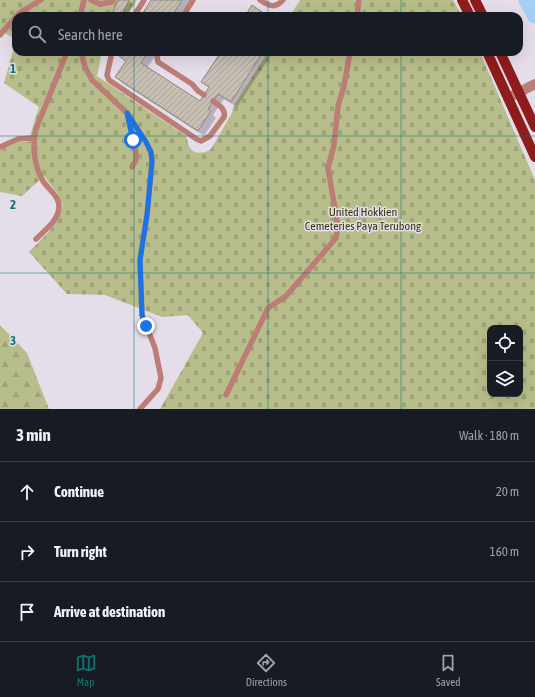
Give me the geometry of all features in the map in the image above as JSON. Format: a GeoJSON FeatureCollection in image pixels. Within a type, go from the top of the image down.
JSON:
{"type":"FeatureCollection","features":[{"type":"Feature","properties":{"kind":"main road"},"geometry":{"type":"LineString","coordinates":[[462,0],[468,12]]}},
{"type":"Feature","properties":{"kind":"main road"},"geometry":{"type":"LineString","coordinates":[[475,0],[481,12]]}},
{"type":"Feature","properties":{"kind":"main road"},"geometry":{"type":"LineString","coordinates":[[489,56],[535,157]]}},
{"type":"Feature","properties":{"kind":"main road"},"geometry":{"type":"LineString","coordinates":[[502,56],[535,127]]}},
{"type":"Feature","properties":{"kind":"street"},"geometry":{"type":"LineString","coordinates":[[508,98],[535,84]]}},
{"type":"Feature","properties":{"kind":"lane"},"geometry":{"type":"LineString","coordinates":[[21,12],[41,0]]}},
{"type":"Feature","properties":{"kind":"lane"},"geometry":{"type":"LineString","coordinates":[[81,12],[84,0]]}},
{"type":"Feature","properties":{"kind":"lane"},"geometry":{"type":"LineString","coordinates":[[91,0],[100,4],[111,2],[113,0]]}},
{"type":"Feature","properties":{"kind":"lane"},"geometry":{"type":"LineString","coordinates":[[136,12],[144,0]]}},
{"type":"Feature","properties":{"kind":"lane"},"geometry":{"type":"LineString","coordinates":[[186,12],[193,0]]}},
{"type":"Feature","properties":{"kind":"lane"},"geometry":{"type":"LineString","coordinates":[[260,0],[269,6],[278,5],[283,0]]}},
{"type":"Feature","properties":{"kind":"lane"},"geometry":{"type":"LineString","coordinates":[[357,12],[359,0]]}},
{"type":"Feature","properties":{"kind":"lane"},"geometry":{"type":"LineString","coordinates":[[0,35],[12,21]]}},
{"type":"Feature","properties":{"kind":"lane"},"geometry":{"type":"LineString","coordinates":[[36,239],[52,224],[60,207],[57,198],[43,181],[34,154],[34,138],[36,129],[65,56]]}},
{"type":"Feature","properties":{"kind":"lane"},"geometry":{"type":"LineString","coordinates":[[83,56],[85,67],[92,80],[127,113],[151,152],[152,162],[147,215],[140,260],[142,315],[154,348],[161,378],[158,389],[140,409]]}},
{"type":"Feature","properties":{"kind":"lane"},"geometry":{"type":"LineString","coordinates":[[111,56],[107,75],[109,80],[198,140],[201,141],[210,136],[224,117],[223,109],[213,101]]}},
{"type":"Feature","properties":{"kind":"lane"},"geometry":{"type":"LineString","coordinates":[[157,56],[158,62],[192,84],[204,95]]}},
{"type":"Feature","properties":{"kind":"lane"},"geometry":{"type":"LineString","coordinates":[[226,395],[268,308],[286,296],[336,238],[338,227],[328,168],[334,145],[338,106],[344,86],[349,56]]}},
{"type":"Feature","properties":{"kind":"lane"},"geometry":{"type":"LineString","coordinates":[[127,113],[136,153],[136,160],[132,167]]}},
{"type":"Feature","properties":{"kind":"lane"},"geometry":{"type":"LineString","coordinates":[[0,147],[18,139],[34,138]]}},
{"type":"Feature","properties":{"kind":"green space"},"geometry":{"type":"Polygon","coordinates":[[[0,0],[137,0],[129,12],[12,12],[12,37],[0,31],[0,0]]]}},
{"type":"Feature","properties":{"kind":"green space"},"geometry":{"type":"Polygon","coordinates":[[[300,0],[453,0],[460,12],[292,12],[300,0]]]}},
{"type":"Feature","properties":{"kind":"green space","name":"United Hokkien Cemeteries Paya Terubong"},"geometry":{"type":"Polygon","coordinates":[[[12,55],[101,56],[97,76],[186,136],[191,149],[199,153],[211,149],[232,113],[233,107],[265,56],[482,56],[535,180],[535,409],[160,409],[203,333],[188,315],[162,317],[105,295],[67,294],[29,252],[45,236],[58,219],[63,205],[57,193],[44,176],[22,196],[0,192],[0,150],[18,142],[28,142],[39,107],[4,83],[12,55]]]}},
{"type":"Feature","properties":{"kind":"green space"},"geometry":{"type":"Polygon","coordinates":[[[0,325],[27,353],[49,409],[0,409],[0,325]]]}},
{"type":"Feature","properties":{"kind":"building"},"geometry":{"type":"Polygon","coordinates":[[[118,0],[129,0],[123,12],[113,12],[118,0]]]}},
{"type":"Feature","properties":{"kind":"building"},"geometry":{"type":"Polygon","coordinates":[[[151,0],[182,0],[174,12],[144,12],[151,0]]]}},
{"type":"Feature","properties":{"kind":"building"},"geometry":{"type":"Polygon","coordinates":[[[252,5],[262,12],[248,12],[252,5]]]}},
{"type":"Feature","properties":{"kind":"building"},"geometry":{"type":"Polygon","coordinates":[[[119,56],[145,56],[141,63],[200,101],[209,87],[201,82],[218,56],[260,56],[231,102],[218,94],[208,109],[211,111],[198,131],[115,77],[126,61],[119,56]]]}},
{"type":"Feature","properties":{"kind":"waterway"},"geometry":{"type":"LineString","coordinates":[[527,0],[535,15]]}},
{"type":"Feature","properties":{"kind":"route"},"geometry":{"type":"LineString","coordinates":[[133,140],[127,113],[146,142],[151,152],[152,162],[147,215],[140,260],[142,315],[146,326]]}}]}
